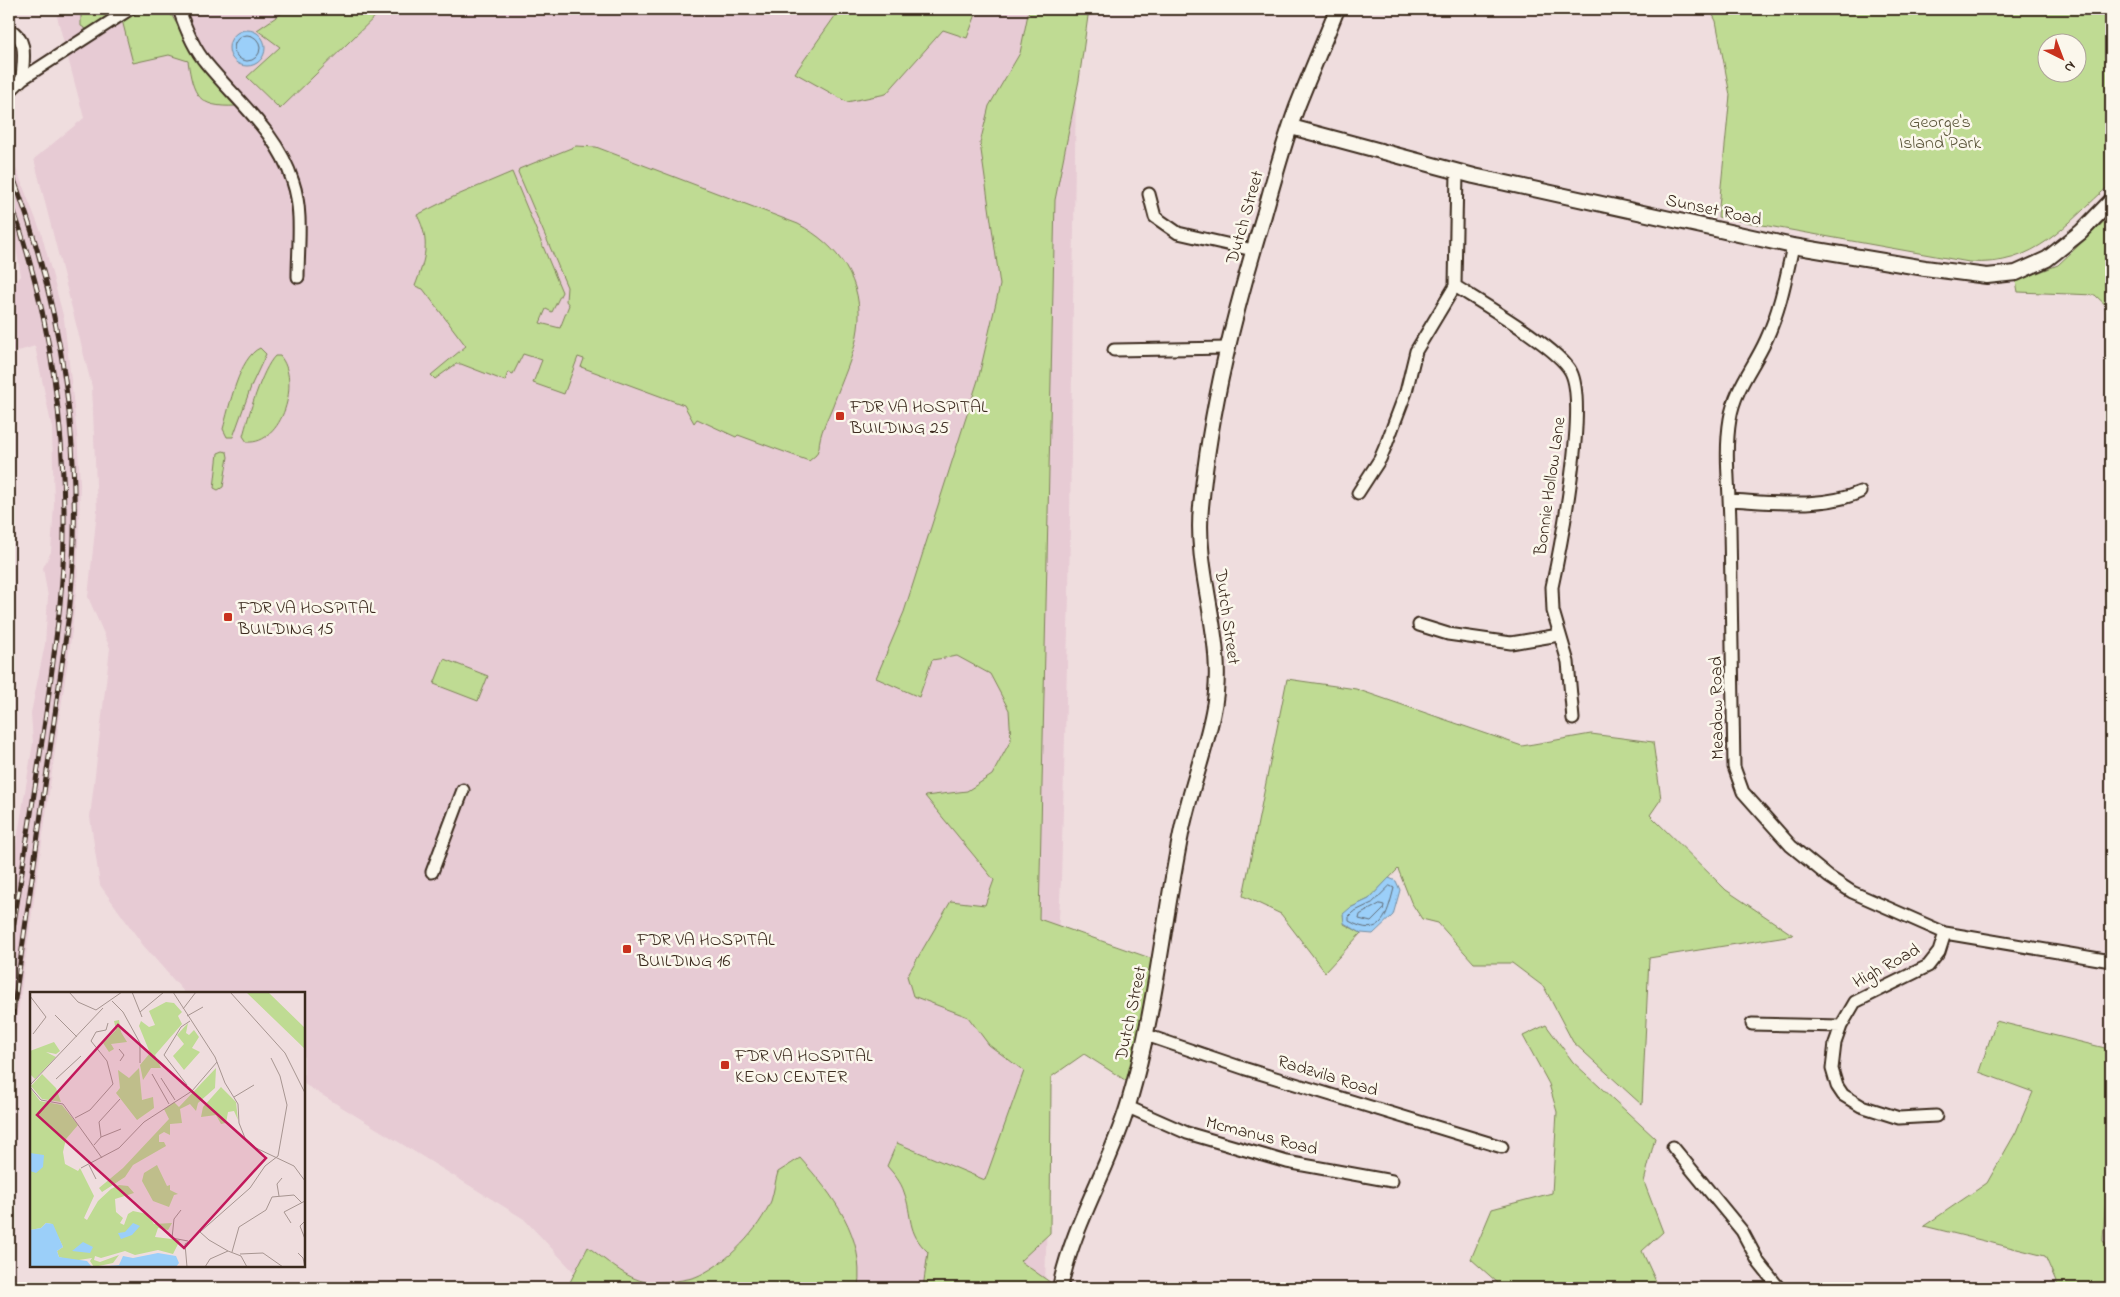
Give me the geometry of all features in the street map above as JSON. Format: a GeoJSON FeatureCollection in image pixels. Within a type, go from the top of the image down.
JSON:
{"type":"FeatureCollection","features":[{"type":"Feature","properties":{"kind":"street"},"geometry":{"type":"LineString","coordinates":[[9,92],[22,79],[130,9]]}},
{"type":"Feature","properties":{"kind":"street"},"geometry":{"type":"LineString","coordinates":[[178,9],[185,28],[205,62],[254,115],[285,159],[294,184],[299,216],[298,277]]}},
{"type":"Feature","properties":{"kind":"street","name":"Dutch Street"},"geometry":{"type":"LineString","coordinates":[[1060,1288],[1073,1241],[1128,1108],[1146,1035],[1181,831],[1209,730],[1217,689],[1216,651],[1202,563],[1200,511],[1206,464],[1228,348],[1253,250],[1291,126],[1337,9]]}},
{"type":"Feature","properties":{"kind":"street"},"geometry":{"type":"LineString","coordinates":[[9,29],[23,42],[22,79]]}},
{"type":"Feature","properties":{"kind":"street","name":"Sunset Road"},"geometry":{"type":"LineString","coordinates":[[1291,126],[1456,171],[1793,246],[1925,268],[2000,276],[2024,270],[2047,259],[2081,232],[2111,202]]}},
{"type":"Feature","properties":{"kind":"street"},"geometry":{"type":"LineString","coordinates":[[1358,493],[1380,459],[1386,445],[1406,392],[1416,351],[1454,286],[1456,171]]}},
{"type":"Feature","properties":{"kind":"street"},"geometry":{"type":"LineString","coordinates":[[1149,194],[1155,217],[1178,233],[1253,250]]}},
{"type":"Feature","properties":{"kind":"street","name":"Meadow Road"},"geometry":{"type":"LineString","coordinates":[[1793,246],[1782,298],[1766,341],[1744,378],[1733,402],[1727,449],[1730,500],[1734,767],[1743,792],[1791,846],[1829,877],[1852,892],[1945,932],[2111,960]]}},
{"type":"Feature","properties":{"kind":"street","name":"Bonnie Hollow Lane"},"geometry":{"type":"LineString","coordinates":[[1454,286],[1557,355],[1571,371],[1576,390],[1578,422],[1552,587],[1553,611],[1568,662],[1573,719]]}},
{"type":"Feature","properties":{"kind":"street"},"geometry":{"type":"LineString","coordinates":[[1114,350],[1228,348]]}},
{"type":"Feature","properties":{"kind":"street"},"geometry":{"type":"LineString","coordinates":[[1730,500],[1782,503],[1844,499],[1860,492]]}},
{"type":"Feature","properties":{"kind":"street"},"geometry":{"type":"LineString","coordinates":[[1419,625],[1448,634],[1511,643],[1559,634]]}},
{"type":"Feature","properties":{"kind":"street"},"geometry":{"type":"LineString","coordinates":[[432,872],[463,790]]}},
{"type":"Feature","properties":{"kind":"street","name":"High Road"},"geometry":{"type":"LineString","coordinates":[[1936,1116],[1899,1118],[1850,1101],[1837,1086],[1832,1070],[1834,1043],[1841,1026],[1855,1002],[1928,966],[1939,952],[1945,932]]}},
{"type":"Feature","properties":{"kind":"street"},"geometry":{"type":"LineString","coordinates":[[1752,1024],[1841,1026]]}},
{"type":"Feature","properties":{"kind":"street","name":"Radzvila Road"},"geometry":{"type":"LineString","coordinates":[[1146,1035],[1246,1069],[1502,1147]]}},
{"type":"Feature","properties":{"kind":"street","name":"Mcmanus Road"},"geometry":{"type":"LineString","coordinates":[[1128,1108],[1187,1134],[1287,1162],[1392,1181]]}},
{"type":"Feature","properties":{"kind":"street"},"geometry":{"type":"LineString","coordinates":[[1672,1147],[1742,1231],[1759,1263],[1778,1288]]}},
{"type":"Feature","properties":{"kind":"shaded area"},"geometry":{"type":"Polygon","coordinates":[[[55,9],[1077,9],[1069,594],[1061,880],[1051,1067],[1045,1288],[589,1288],[524,1219],[305,1085],[305,992],[184,992],[143,945],[100,885],[90,817],[110,648],[88,597],[97,511],[92,387],[34,159],[84,118],[55,9]]]}},
{"type":"Feature","properties":{"kind":"shaded area"},"geometry":{"type":"Polygon","coordinates":[[[9,151],[41,232],[64,319],[77,434],[80,484],[77,583],[72,630],[12,1054],[9,1123],[9,889],[33,743],[31,713],[45,644],[48,597],[43,568],[51,552],[54,504],[52,428],[35,346],[9,354],[9,288],[21,276],[15,241],[9,222],[9,151]]]}},
{"type":"Feature","properties":{"kind":"green space"},"geometry":{"type":"Polygon","coordinates":[[[81,9],[120,9],[88,30],[81,26],[81,9]]]}},
{"type":"Feature","properties":{"kind":"green space"},"geometry":{"type":"Polygon","coordinates":[[[142,9],[169,11],[204,69],[236,106],[213,105],[205,102],[195,91],[188,61],[169,55],[133,63],[122,20],[142,9]]]}},
{"type":"Feature","properties":{"kind":"green space"},"geometry":{"type":"Polygon","coordinates":[[[288,9],[317,9],[322,11],[325,9],[383,9],[280,109],[247,77],[280,47],[257,30],[288,9]]]}},
{"type":"Feature","properties":{"kind":"green space"},"geometry":{"type":"Polygon","coordinates":[[[840,9],[978,9],[967,38],[943,30],[886,94],[847,102],[795,73],[840,9]]]}},
{"type":"Feature","properties":{"kind":"green space"},"geometry":{"type":"Polygon","coordinates":[[[1029,9],[1089,9],[1079,80],[1055,200],[1039,919],[1153,959],[1128,1082],[1084,1054],[1051,1077],[1050,1233],[1020,1261],[1054,1285],[1054,1288],[923,1288],[928,1252],[916,1238],[901,1185],[887,1166],[897,1143],[985,1180],[1024,1071],[989,1045],[968,1017],[913,996],[907,976],[951,901],[985,905],[994,880],[925,796],[967,791],[992,775],[1011,740],[1009,710],[990,674],[957,656],[932,660],[919,697],[876,678],[904,612],[978,380],[1000,285],[980,143],[989,106],[1020,53],[1029,9]]]}},
{"type":"Feature","properties":{"kind":"green space","name":"George's Island Park"},"geometry":{"type":"Polygon","coordinates":[[[1710,9],[2111,9],[2111,184],[2064,228],[2048,240],[2032,250],[2013,258],[1993,262],[1969,262],[1718,217],[1730,95],[1716,21],[1710,9]]]}},
{"type":"Feature","properties":{"kind":"green space"},"geometry":{"type":"Polygon","coordinates":[[[576,146],[596,147],[798,224],[825,243],[846,267],[853,281],[857,296],[859,312],[858,329],[851,357],[822,432],[819,448],[816,455],[809,461],[738,435],[736,437],[697,419],[694,423],[684,405],[581,367],[584,359],[578,357],[564,394],[533,383],[542,360],[523,354],[513,374],[508,372],[505,381],[461,364],[456,364],[435,379],[431,375],[466,346],[423,289],[415,286],[422,268],[425,250],[424,233],[417,215],[453,197],[512,172],[562,292],[552,312],[546,309],[540,323],[560,328],[569,305],[566,301],[567,287],[518,172],[519,169],[576,146]]]}},
{"type":"Feature","properties":{"kind":"green space"},"geometry":{"type":"Polygon","coordinates":[[[2111,215],[2111,310],[2095,295],[2018,292],[2016,281],[2058,265],[2111,215]]]}},
{"type":"Feature","properties":{"kind":"green space"},"geometry":{"type":"Polygon","coordinates":[[[260,348],[266,354],[252,384],[233,437],[227,437],[223,429],[236,384],[246,362],[260,348]]]}},
{"type":"Feature","properties":{"kind":"green space"},"geometry":{"type":"Polygon","coordinates":[[[275,356],[280,356],[286,367],[289,380],[285,409],[279,422],[270,433],[260,440],[247,442],[243,436],[252,406],[265,371],[275,356]]]}},
{"type":"Feature","properties":{"kind":"green space"},"geometry":{"type":"Polygon","coordinates":[[[227,452],[228,457],[223,487],[218,490],[214,488],[218,453],[227,452]]]}},
{"type":"Feature","properties":{"kind":"green space"},"geometry":{"type":"Polygon","coordinates":[[[444,659],[488,676],[478,701],[434,684],[444,659]]]}},
{"type":"Feature","properties":{"kind":"green space"},"geometry":{"type":"Polygon","coordinates":[[[1287,679],[1356,689],[1522,746],[1591,734],[1653,742],[1661,799],[1650,815],[1726,890],[1793,935],[1649,958],[1642,1105],[1573,1042],[1544,987],[1512,963],[1474,963],[1438,923],[1422,919],[1411,902],[1398,869],[1369,899],[1350,908],[1344,924],[1361,933],[1325,972],[1281,914],[1243,896],[1287,679]]]}},
{"type":"Feature","properties":{"kind":"green space"},"geometry":{"type":"Polygon","coordinates":[[[1996,1021],[2109,1049],[2112,1097],[2103,1241],[2111,1252],[2111,1288],[2059,1288],[2045,1256],[1924,1226],[1987,1183],[2016,1132],[2033,1092],[1979,1072],[1996,1021]]]}},
{"type":"Feature","properties":{"kind":"green space"},"geometry":{"type":"Polygon","coordinates":[[[1546,1025],[1573,1062],[1655,1138],[1644,1182],[1663,1232],[1642,1251],[1659,1288],[1499,1288],[1498,1283],[1471,1259],[1492,1209],[1552,1193],[1557,1112],[1549,1084],[1523,1036],[1546,1025]]]}},
{"type":"Feature","properties":{"kind":"green space"},"geometry":{"type":"Polygon","coordinates":[[[800,1158],[824,1187],[844,1217],[857,1251],[859,1269],[858,1288],[567,1288],[588,1247],[624,1273],[647,1282],[689,1279],[711,1269],[742,1244],[758,1223],[771,1201],[778,1172],[800,1158]]]}},
{"type":"Feature","properties":{"kind":"water"},"geometry":{"type":"Polygon","coordinates":[[[247,30],[260,35],[265,48],[260,61],[247,66],[234,61],[229,48],[234,35],[247,30]]]}},
{"type":"Feature","properties":{"kind":"water"},"geometry":{"type":"Polygon","coordinates":[[[1389,878],[1396,881],[1400,890],[1393,915],[1373,934],[1361,933],[1344,923],[1343,914],[1350,908],[1369,899],[1389,878]]]}},
{"type":"Feature","properties":{"kind":"railway"},"geometry":{"type":"LineString","coordinates":[[9,167],[44,275],[57,331],[72,443],[74,500],[69,614],[9,1042]]}},
{"type":"Feature","properties":{"kind":"railway"},"geometry":{"type":"LineString","coordinates":[[9,197],[23,237],[44,320],[57,404],[64,489],[64,551],[54,652],[40,758],[9,956]]}},
{"type":"Feature","properties":{"kind":"place","name":"FDR VA HOSPITAL BUILDING 25"},"geometry":{"type":"Point","coordinates":[840,416]}},
{"type":"Feature","properties":{"kind":"place","name":"FDR VA HOSPITAL BUILDING 15"},"geometry":{"type":"Point","coordinates":[228,617]}},
{"type":"Feature","properties":{"kind":"place","name":"FDR VA HOSPITAL BUILDING 16"},"geometry":{"type":"Point","coordinates":[627,949]}},
{"type":"Feature","properties":{"kind":"place","name":"FDR VA HOSPITAL KEON CENTER"},"geometry":{"type":"Point","coordinates":[725,1065]}}]}
